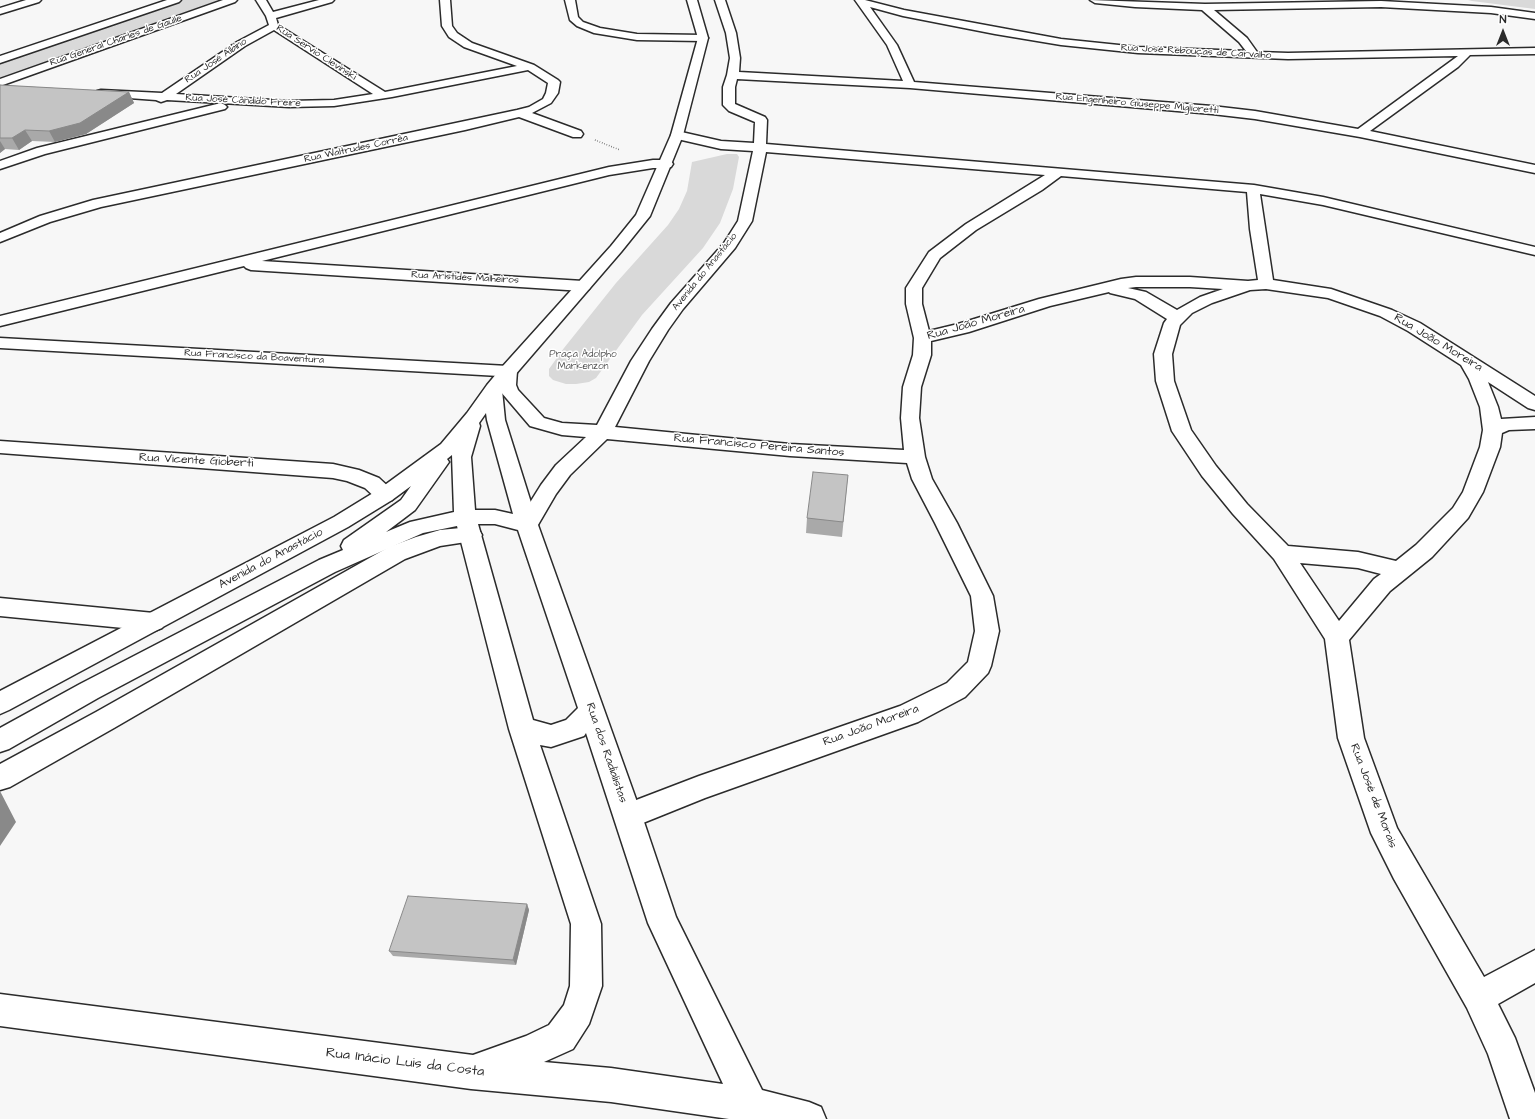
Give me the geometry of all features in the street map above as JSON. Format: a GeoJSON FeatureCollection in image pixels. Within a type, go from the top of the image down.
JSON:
{"type":"FeatureCollection","features":[{"type":"Feature","properties":{"kind":"street"},"geometry":{"type":"LineString","coordinates":[[0,10],[36,0]]}},
{"type":"Feature","properties":{"kind":"street","name":"Rua General Charles de Gaulle"},"geometry":{"type":"LineString","coordinates":[[0,60],[176,0]]}},
{"type":"Feature","properties":{"kind":"street","name":"Rua General Charles de Gaulle"},"geometry":{"type":"LineString","coordinates":[[0,85],[232,0]]}},
{"type":"Feature","properties":{"kind":"street","name":"Rua Servio Clevinski"},"geometry":{"type":"LineString","coordinates":[[261,0],[272,21],[383,95]]}},
{"type":"Feature","properties":{"kind":"street","name":"Rua José Albino"},"geometry":{"type":"LineString","coordinates":[[123,130],[164,97],[272,21],[329,0]]}},
{"type":"Feature","properties":{"kind":"street","name":"Rua Waltrudes Corrêa"},"geometry":{"type":"LineString","coordinates":[[0,238],[45,219],[98,203],[465,126],[520,113],[548,102],[552,93],[554,82],[545,75],[530,67],[468,45],[452,35],[447,26],[445,0]]}},
{"type":"Feature","properties":{"kind":"street"},"geometry":{"type":"LineString","coordinates":[[570,0],[573,18],[580,24],[598,31],[636,37],[703,38],[692,0]]}},
{"type":"Feature","properties":{"kind":"street","name":"Avenida do Anastácio"},"geometry":{"type":"LineString","coordinates":[[528,525],[548,490],[563,470],[603,432],[640,361],[660,329],[677,306],[730,245],[744,221],[754,181],[760,147],[761,120],[733,109],[729,104],[729,86],[733,75],[735,58],[734,44],[720,0]]}},
{"type":"Feature","properties":{"kind":"street"},"geometry":{"type":"LineString","coordinates":[[1095,0],[1205,8],[1442,3]]}},
{"type":"Feature","properties":{"kind":"street"},"geometry":{"type":"LineString","coordinates":[[1381,4],[1399,0]]}},
{"type":"Feature","properties":{"kind":"street"},"geometry":{"type":"LineString","coordinates":[[1412,0],[1535,16]]}},
{"type":"Feature","properties":{"kind":"street"},"geometry":{"type":"LineString","coordinates":[[861,1],[892,46],[902,65],[910,86]]}},
{"type":"Feature","properties":{"kind":"street","name":"Rua José Rebouças de Carvalho"},"geometry":{"type":"LineString","coordinates":[[861,1],[955,23],[1061,42],[1138,50],[1288,56],[1535,51]]}},
{"type":"Feature","properties":{"kind":"street"},"geometry":{"type":"LineString","coordinates":[[1205,8],[1243,40],[1254,55]]}},
{"type":"Feature","properties":{"kind":"street","name":"Avenida do Anastácio"},"geometry":{"type":"LineString","coordinates":[[0,703],[303,543],[385,495],[448,448],[474,417],[500,380],[616,249],[643,216],[658,181],[663,160],[677,135],[703,38]]}},
{"type":"Feature","properties":{"kind":"street"},"geometry":{"type":"LineString","coordinates":[[1360,133],[1454,65],[1468,52]]}},
{"type":"Feature","properties":{"kind":"street","name":"Rua José Cândido Freire"},"geometry":{"type":"LineString","coordinates":[[91,93],[241,102],[317,104],[359,100],[530,67]]}},
{"type":"Feature","properties":{"kind":"street","name":"Rua Engenheiro Giuseppe Miglioretti"},"geometry":{"type":"LineString","coordinates":[[733,75],[910,86],[1212,110],[1255,115],[1360,133],[1531,169]]}},
{"type":"Feature","properties":{"kind":"street"},"geometry":{"type":"LineString","coordinates":[[0,85],[23,87]]}},
{"type":"Feature","properties":{"kind":"street","name":"Rua José Albino"},"geometry":{"type":"LineString","coordinates":[[0,165],[42,151],[241,102]]}},
{"type":"Feature","properties":{"kind":"street"},"geometry":{"type":"LineString","coordinates":[[520,113],[577,134]]}},
{"type":"Feature","properties":{"kind":"street"},"geometry":{"type":"LineString","coordinates":[[677,135],[721,145],[1058,172],[1254,190],[1323,201],[1535,251]]}},
{"type":"Feature","properties":{"kind":"street"},"geometry":{"type":"LineString","coordinates":[[0,321],[721,145]]}},
{"type":"Feature","properties":{"kind":"street"},"geometry":{"type":"LineString","coordinates":[[1531,169],[1535,181]]}},
{"type":"Feature","properties":{"kind":"street"},"geometry":{"type":"LineString","coordinates":[[614,171],[638,174],[658,181]]}},
{"type":"Feature","properties":{"kind":"street"},"geometry":{"type":"LineString","coordinates":[[922,338],[914,304],[914,288],[934,255],[971,227],[1037,187],[1058,172]]}},
{"type":"Feature","properties":{"kind":"street"},"geometry":{"type":"LineString","coordinates":[[1254,190],[1253,196],[1257,229],[1266,284]]}},
{"type":"Feature","properties":{"kind":"street"},"geometry":{"type":"LineString","coordinates":[[346,261],[358,234]]}},
{"type":"Feature","properties":{"kind":"street","name":"Rua Aristides Malheiros"},"geometry":{"type":"LineString","coordinates":[[236,263],[265,267],[346,261],[524,281],[583,286]]}},
{"type":"Feature","properties":{"kind":"street","name":"Rua João Moreira"},"geometry":{"type":"LineString","coordinates":[[628,816],[714,783],[909,714],[956,690],[979,666],[988,631],[982,596],[946,523],[922,479],[915,457],[910,418],[912,388],[922,355],[922,338],[963,328],[1045,302],[1101,288],[1136,282],[1190,282],[1248,286],[1266,284],[1331,294],[1386,313],[1414,327],[1535,404]]}},
{"type":"Feature","properties":{"kind":"street"},"geometry":{"type":"LineString","coordinates":[[1248,286],[1206,300],[1186,310],[1172,324],[1163,354],[1165,381],[1182,431],[1209,471],[1240,509],[1282,553],[1337,638],[1354,620],[1382,585],[1424,551],[1461,513],[1478,479],[1490,447],[1493,430],[1489,408],[1478,379],[1469,363]]}},
{"type":"Feature","properties":{"kind":"street"},"geometry":{"type":"LineString","coordinates":[[1101,288],[1140,295],[1168,311],[1177,319]]}},
{"type":"Feature","properties":{"kind":"street","name":"Rua Francisco da Boaventura"},"geometry":{"type":"LineString","coordinates":[[0,343],[500,380]]}},
{"type":"Feature","properties":{"kind":"street"},"geometry":{"type":"LineString","coordinates":[[500,380],[507,385],[510,392],[537,422],[562,429],[603,432]]}},
{"type":"Feature","properties":{"kind":"street","name":"Rua dos Radialistas"},"geometry":{"type":"LineString","coordinates":[[500,380],[496,420],[528,525],[628,816],[663,923],[751,1105]]}},
{"type":"Feature","properties":{"kind":"street"},"geometry":{"type":"LineString","coordinates":[[471,1072],[531,1051],[561,1037],[578,1013],[586,986],[586,924],[522,728],[468,526],[461,457],[474,417]]}},
{"type":"Feature","properties":{"kind":"street"},"geometry":{"type":"LineString","coordinates":[[1493,430],[1506,424],[1535,423]]}},
{"type":"Feature","properties":{"kind":"street","name":"Rua Francisco Pereira Santos"},"geometry":{"type":"LineString","coordinates":[[603,432],[790,450],[915,457]]}},
{"type":"Feature","properties":{"kind":"street","name":"Rua Vicente Gioberti"},"geometry":{"type":"LineString","coordinates":[[0,447],[333,471],[368,481],[385,495]]}},
{"type":"Feature","properties":{"kind":"street"},"geometry":{"type":"LineString","coordinates":[[327,566],[408,505],[432,474],[448,448]]}},
{"type":"Feature","properties":{"kind":"street"},"geometry":{"type":"LineString","coordinates":[[0,778],[105,720],[397,553],[495,517],[528,525]]}},
{"type":"Feature","properties":{"kind":"street"},"geometry":{"type":"LineString","coordinates":[[0,741],[89,691],[327,566],[418,527],[468,526]]}},
{"type":"Feature","properties":{"kind":"street"},"geometry":{"type":"LineString","coordinates":[[1282,553],[1358,560],[1399,570]]}},
{"type":"Feature","properties":{"kind":"street"},"geometry":{"type":"LineString","coordinates":[[0,608],[154,622]]}},
{"type":"Feature","properties":{"kind":"street","name":"Rua José de Morais"},"geometry":{"type":"LineString","coordinates":[[1337,638],[1351,738],[1385,833],[1404,869],[1478,997],[1503,1050],[1527,1119]]}},
{"type":"Feature","properties":{"kind":"street"},"geometry":{"type":"LineString","coordinates":[[522,728],[551,736],[575,728],[591,711]]}},
{"type":"Feature","properties":{"kind":"street"},"geometry":{"type":"LineString","coordinates":[[1478,997],[1535,966]]}},
{"type":"Feature","properties":{"kind":"street","name":"Rua Inácio Luis da Costa"},"geometry":{"type":"LineString","coordinates":[[0,1010],[471,1072],[611,1085],[751,1105],[810,1119]]}},
{"type":"Feature","properties":{"kind":"street","name":"Rua José de Morais"},"geometry":{"type":"LineString","coordinates":[[1503,1050],[1535,1099]]}},
{"type":"Feature","properties":{"kind":"path"},"geometry":{"type":"LineString","coordinates":[[577,134],[663,160]]}},
{"type":"Feature","properties":{"kind":"green space"},"geometry":{"type":"Polygon","coordinates":[[[183,0],[219,0],[0,79],[0,64],[183,0]]]}},
{"type":"Feature","properties":{"kind":"green space"},"geometry":{"type":"Polygon","coordinates":[[[1468,0],[1535,0],[1535,9],[1472,1],[1468,0]]]}},
{"type":"Feature","properties":{"kind":"green space","name":"Praça Adolpho Markenzon"},"geometry":{"type":"Polygon","coordinates":[[[727,154],[737,154],[739,157],[733,189],[720,223],[703,248],[642,315],[596,378],[589,382],[576,384],[566,384],[553,380],[549,376],[549,369],[564,348],[616,283],[668,225],[679,209],[687,191],[692,162],[727,154]]]}},
{"type":"Feature","properties":{"kind":"building"},"geometry":{"type":"Polygon","coordinates":[[[0,85],[129,92],[80,123],[49,131],[25,130],[12,138],[0,138],[0,85]]]}},
{"type":"Feature","properties":{"kind":"building"},"geometry":{"type":"Polygon","coordinates":[[[813,472],[848,475],[843,522],[807,518],[813,472]]]}},
{"type":"Feature","properties":{"kind":"building"},"geometry":{"type":"Polygon","coordinates":[[[408,896],[527,904],[513,960],[389,951],[408,896]]]}}]}
